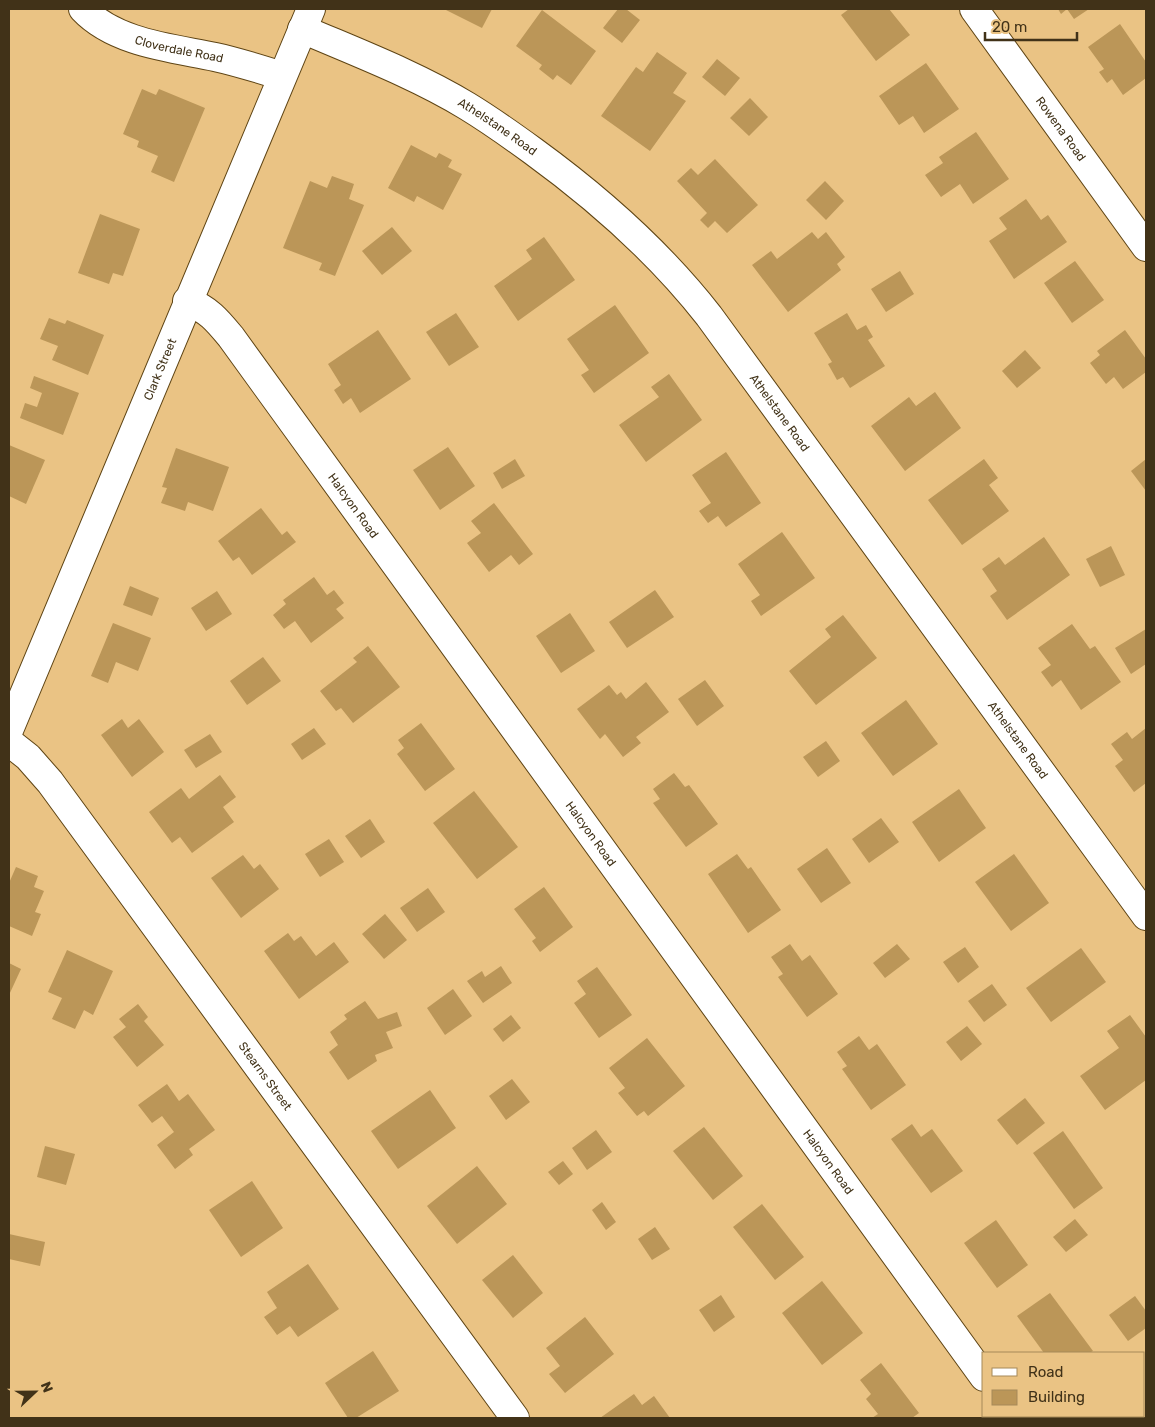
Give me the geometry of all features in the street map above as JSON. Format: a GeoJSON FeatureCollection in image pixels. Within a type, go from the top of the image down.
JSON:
{"type":"FeatureCollection","features":[{"type":"Feature","properties":{"kind":"street","name":"Cloverdale Road"},"geometry":{"type":"LineString","coordinates":[[83,9],[104,25],[122,34],[146,42],[240,63],[282,76]]}},
{"type":"Feature","properties":{"kind":"street","name":"Rowena Road"},"geometry":{"type":"LineString","coordinates":[[974,9],[1146,248]]}},
{"type":"Feature","properties":{"kind":"street","name":"Clark Street"},"geometry":{"type":"LineString","coordinates":[[9,730],[306,19]]}},
{"type":"Feature","properties":{"kind":"street","name":"Athelstane Road"},"geometry":{"type":"LineString","coordinates":[[306,19],[466,105],[572,180],[630,229],[662,260],[710,316],[1146,916]]}},
{"type":"Feature","properties":{"kind":"street","name":"Halcyon Road"},"geometry":{"type":"LineString","coordinates":[[188,302],[200,306],[212,314],[231,337],[982,1373]]}},
{"type":"Feature","properties":{"kind":"street","name":"Stearns Street"},"geometry":{"type":"LineString","coordinates":[[9,742],[28,757],[50,782],[515,1418]]}},
{"type":"Feature","properties":{"kind":"building"},"geometry":{"type":"Polygon","coordinates":[[[444,9],[492,9],[482,28],[444,9]]]}},
{"type":"Feature","properties":{"kind":"building"},"geometry":{"type":"Polygon","coordinates":[[[618,9],[626,9],[640,20],[622,43],[603,28],[618,9]]]}},
{"type":"Feature","properties":{"kind":"building"},"geometry":{"type":"Polygon","coordinates":[[[849,9],[889,9],[910,35],[876,61],[841,15],[849,9]]]}},
{"type":"Feature","properties":{"kind":"building"},"geometry":{"type":"Polygon","coordinates":[[[1058,9],[1067,9],[1061,14],[1058,9]]]}},
{"type":"Feature","properties":{"kind":"building"},"geometry":{"type":"Polygon","coordinates":[[[1067,9],[1089,9],[1074,19],[1067,9]]]}},
{"type":"Feature","properties":{"kind":"building"},"geometry":{"type":"Polygon","coordinates":[[[542,10],[596,51],[571,85],[557,75],[553,80],[539,69],[542,65],[516,46],[542,10]]]}},
{"type":"Feature","properties":{"kind":"building"},"geometry":{"type":"Polygon","coordinates":[[[1120,24],[1146,62],[1146,78],[1123,95],[1112,79],[1107,83],[1099,72],[1104,69],[1088,47],[1120,24]]]}},
{"type":"Feature","properties":{"kind":"building"},"geometry":{"type":"Polygon","coordinates":[[[657,52],[687,73],[673,93],[686,101],[650,151],[601,116],[636,67],[643,72],[657,52]]]}},
{"type":"Feature","properties":{"kind":"building"},"geometry":{"type":"Polygon","coordinates":[[[717,59],[740,78],[725,96],[702,77],[717,59]]]}},
{"type":"Feature","properties":{"kind":"building"},"geometry":{"type":"Polygon","coordinates":[[[926,63],[959,109],[924,133],[913,116],[899,125],[879,96],[926,63]]]}},
{"type":"Feature","properties":{"kind":"building"},"geometry":{"type":"Polygon","coordinates":[[[142,89],[156,95],[159,89],[205,108],[174,182],[151,172],[158,156],[137,147],[139,141],[123,134],[142,89]]]}},
{"type":"Feature","properties":{"kind":"building"},"geometry":{"type":"Polygon","coordinates":[[[750,98],[768,117],[749,136],[730,118],[750,98]]]}},
{"type":"Feature","properties":{"kind":"building"},"geometry":{"type":"Polygon","coordinates":[[[976,132],[1009,179],[973,204],[960,184],[941,197],[925,175],[943,163],[939,157],[976,132]]]}},
{"type":"Feature","properties":{"kind":"building"},"geometry":{"type":"Polygon","coordinates":[[[411,145],[436,158],[439,153],[452,160],[448,167],[462,174],[443,210],[417,196],[414,202],[388,188],[411,145]]]}},
{"type":"Feature","properties":{"kind":"building"},"geometry":{"type":"Polygon","coordinates":[[[715,159],[758,205],[727,233],[715,221],[708,228],[700,220],[707,213],[677,181],[691,168],[698,175],[715,159]]]}},
{"type":"Feature","properties":{"kind":"building"},"geometry":{"type":"Polygon","coordinates":[[[332,176],[354,184],[349,199],[364,205],[335,276],[319,270],[322,263],[283,248],[310,181],[327,188],[332,176]]]}},
{"type":"Feature","properties":{"kind":"building"},"geometry":{"type":"Polygon","coordinates":[[[825,181],[844,201],[826,220],[806,200],[825,181]]]}},
{"type":"Feature","properties":{"kind":"building"},"geometry":{"type":"Polygon","coordinates":[[[1026,199],[1041,220],[1048,215],[1067,242],[1014,279],[989,241],[1007,229],[999,218],[1026,199]]]}},
{"type":"Feature","properties":{"kind":"building"},"geometry":{"type":"Polygon","coordinates":[[[100,214],[140,229],[123,276],[113,273],[109,284],[78,273],[100,214]]]}},
{"type":"Feature","properties":{"kind":"building"},"geometry":{"type":"Polygon","coordinates":[[[392,227],[412,251],[382,275],[362,251],[392,227]]]}},
{"type":"Feature","properties":{"kind":"building"},"geometry":{"type":"Polygon","coordinates":[[[812,232],[818,239],[826,232],[845,257],[837,264],[841,270],[788,312],[752,265],[771,251],[777,259],[812,232]]]}},
{"type":"Feature","properties":{"kind":"building"},"geometry":{"type":"Polygon","coordinates":[[[544,237],[575,280],[518,321],[494,286],[532,259],[526,250],[544,237]]]}},
{"type":"Feature","properties":{"kind":"building"},"geometry":{"type":"Polygon","coordinates":[[[1075,261],[1104,300],[1072,323],[1044,283],[1075,261]]]}},
{"type":"Feature","properties":{"kind":"building"},"geometry":{"type":"Polygon","coordinates":[[[900,271],[914,294],[886,312],[871,289],[900,271]]]}},
{"type":"Feature","properties":{"kind":"building"},"geometry":{"type":"Polygon","coordinates":[[[615,305],[649,353],[594,393],[581,375],[589,370],[567,339],[615,305]]]}},
{"type":"Feature","properties":{"kind":"building"},"geometry":{"type":"Polygon","coordinates":[[[456,313],[479,347],[449,366],[426,332],[456,313]]]}},
{"type":"Feature","properties":{"kind":"building"},"geometry":{"type":"Polygon","coordinates":[[[847,313],[857,330],[866,325],[873,337],[868,340],[885,366],[850,388],[843,377],[837,380],[828,364],[832,362],[814,333],[847,313]]]}},
{"type":"Feature","properties":{"kind":"building"},"geometry":{"type":"Polygon","coordinates":[[[49,318],[65,324],[67,320],[104,335],[88,375],[52,360],[58,346],[40,339],[49,318]]]}},
{"type":"Feature","properties":{"kind":"building"},"geometry":{"type":"Polygon","coordinates":[[[378,330],[411,379],[360,413],[351,398],[343,404],[334,390],[341,385],[328,364],[378,330]]]}},
{"type":"Feature","properties":{"kind":"building"},"geometry":{"type":"Polygon","coordinates":[[[1125,330],[1146,359],[1146,372],[1123,389],[1114,377],[1106,384],[1090,363],[1100,355],[1097,351],[1125,330]]]}},
{"type":"Feature","properties":{"kind":"building"},"geometry":{"type":"Polygon","coordinates":[[[1025,350],[1041,368],[1017,388],[1002,371],[1025,350]]]}},
{"type":"Feature","properties":{"kind":"building"},"geometry":{"type":"Polygon","coordinates":[[[669,374],[702,420],[646,462],[619,425],[659,397],[651,387],[669,374]]]}},
{"type":"Feature","properties":{"kind":"building"},"geometry":{"type":"Polygon","coordinates":[[[34,376],[79,393],[63,435],[20,418],[25,403],[37,407],[42,393],[30,388],[34,376]]]}},
{"type":"Feature","properties":{"kind":"building"},"geometry":{"type":"Polygon","coordinates":[[[935,392],[961,428],[905,471],[871,426],[909,397],[916,406],[935,392]]]}},
{"type":"Feature","properties":{"kind":"building"},"geometry":{"type":"Polygon","coordinates":[[[9,445],[45,460],[26,504],[9,496],[9,445]]]}},
{"type":"Feature","properties":{"kind":"building"},"geometry":{"type":"Polygon","coordinates":[[[448,447],[475,486],[440,510],[413,470],[448,447]]]}},
{"type":"Feature","properties":{"kind":"building"},"geometry":{"type":"Polygon","coordinates":[[[176,448],[229,467],[213,511],[188,502],[185,511],[161,503],[167,488],[162,487],[176,448]]]}},
{"type":"Feature","properties":{"kind":"building"},"geometry":{"type":"Polygon","coordinates":[[[726,452],[761,503],[726,527],[718,516],[708,523],[699,511],[711,503],[692,475],[726,452]]]}},
{"type":"Feature","properties":{"kind":"building"},"geometry":{"type":"Polygon","coordinates":[[[515,459],[525,476],[502,489],[493,473],[515,459]]]}},
{"type":"Feature","properties":{"kind":"building"},"geometry":{"type":"Polygon","coordinates":[[[984,459],[998,478],[989,485],[1009,511],[962,545],[928,500],[984,459]]]}},
{"type":"Feature","properties":{"kind":"building"},"geometry":{"type":"Polygon","coordinates":[[[1146,459],[1146,491],[1131,471],[1146,459]]]}},
{"type":"Feature","properties":{"kind":"building"},"geometry":{"type":"Polygon","coordinates":[[[494,503],[533,554],[519,565],[511,555],[489,572],[467,543],[481,533],[471,521],[494,503]]]}},
{"type":"Feature","properties":{"kind":"building"},"geometry":{"type":"Polygon","coordinates":[[[261,508],[282,535],[287,531],[296,542],[252,575],[239,557],[233,561],[218,541],[261,508]]]}},
{"type":"Feature","properties":{"kind":"building"},"geometry":{"type":"Polygon","coordinates":[[[782,532],[815,578],[761,616],[751,601],[760,595],[738,564],[782,532]]]}},
{"type":"Feature","properties":{"kind":"building"},"geometry":{"type":"Polygon","coordinates":[[[1044,537],[1070,575],[1007,620],[990,596],[997,591],[982,569],[999,557],[1005,565],[1044,537]]]}},
{"type":"Feature","properties":{"kind":"building"},"geometry":{"type":"Polygon","coordinates":[[[1111,546],[1125,575],[1100,587],[1086,559],[1111,546]]]}},
{"type":"Feature","properties":{"kind":"building"},"geometry":{"type":"Polygon","coordinates":[[[314,577],[327,595],[334,590],[344,603],[336,609],[344,618],[311,643],[295,621],[284,629],[273,615],[286,604],[283,600],[314,577]]]}},
{"type":"Feature","properties":{"kind":"building"},"geometry":{"type":"Polygon","coordinates":[[[130,586],[159,598],[152,616],[123,605],[130,586]]]}},
{"type":"Feature","properties":{"kind":"building"},"geometry":{"type":"Polygon","coordinates":[[[655,590],[674,617],[627,648],[609,622],[655,590]]]}},
{"type":"Feature","properties":{"kind":"building"},"geometry":{"type":"Polygon","coordinates":[[[217,591],[232,614],[206,631],[191,608],[217,591]]]}},
{"type":"Feature","properties":{"kind":"building"},"geometry":{"type":"Polygon","coordinates":[[[570,613],[595,651],[561,673],[536,636],[570,613]]]}},
{"type":"Feature","properties":{"kind":"building"},"geometry":{"type":"Polygon","coordinates":[[[843,615],[877,658],[816,705],[789,671],[831,637],[825,629],[843,615]]]}},
{"type":"Feature","properties":{"kind":"building"},"geometry":{"type":"Polygon","coordinates":[[[113,623],[151,638],[138,671],[116,662],[108,683],[91,676],[113,623]]]}},
{"type":"Feature","properties":{"kind":"building"},"geometry":{"type":"Polygon","coordinates":[[[1072,624],[1090,649],[1095,646],[1121,682],[1081,710],[1061,680],[1052,687],[1041,672],[1051,665],[1038,648],[1072,624]]]}},
{"type":"Feature","properties":{"kind":"building"},"geometry":{"type":"Polygon","coordinates":[[[1146,629],[1146,664],[1131,674],[1115,648],[1146,629]]]}},
{"type":"Feature","properties":{"kind":"building"},"geometry":{"type":"Polygon","coordinates":[[[368,646],[400,687],[353,723],[341,708],[336,711],[320,691],[357,662],[353,658],[368,646]]]}},
{"type":"Feature","properties":{"kind":"building"},"geometry":{"type":"Polygon","coordinates":[[[263,657],[281,681],[247,705],[230,681],[263,657]]]}},
{"type":"Feature","properties":{"kind":"building"},"geometry":{"type":"Polygon","coordinates":[[[705,680],[724,706],[697,726],[678,699],[705,680]]]}},
{"type":"Feature","properties":{"kind":"building"},"geometry":{"type":"Polygon","coordinates":[[[646,682],[669,712],[636,737],[641,743],[623,757],[605,734],[600,739],[577,709],[609,685],[617,695],[621,692],[626,699],[646,682]]]}},
{"type":"Feature","properties":{"kind":"building"},"geometry":{"type":"Polygon","coordinates":[[[906,700],[938,744],[893,776],[861,733],[906,700]]]}},
{"type":"Feature","properties":{"kind":"building"},"geometry":{"type":"Polygon","coordinates":[[[122,719],[128,728],[139,719],[164,752],[132,777],[101,735],[122,719]]]}},
{"type":"Feature","properties":{"kind":"building"},"geometry":{"type":"Polygon","coordinates":[[[421,723],[455,769],[425,791],[397,754],[404,748],[398,740],[421,723]]]}},
{"type":"Feature","properties":{"kind":"building"},"geometry":{"type":"Polygon","coordinates":[[[314,728],[326,744],[302,760],[291,744],[314,728]]]}},
{"type":"Feature","properties":{"kind":"building"},"geometry":{"type":"Polygon","coordinates":[[[1146,728],[1146,783],[1134,792],[1115,766],[1123,760],[1111,744],[1127,732],[1132,739],[1146,728]]]}},
{"type":"Feature","properties":{"kind":"building"},"geometry":{"type":"Polygon","coordinates":[[[210,734],[222,752],[196,768],[184,750],[210,734]]]}},
{"type":"Feature","properties":{"kind":"building"},"geometry":{"type":"Polygon","coordinates":[[[826,741],[840,761],[818,777],[803,757],[826,741]]]}},
{"type":"Feature","properties":{"kind":"building"},"geometry":{"type":"Polygon","coordinates":[[[674,773],[685,787],[689,785],[718,824],[686,847],[653,803],[660,799],[653,789],[674,773]]]}},
{"type":"Feature","properties":{"kind":"building"},"geometry":{"type":"Polygon","coordinates":[[[220,775],[236,797],[223,807],[234,822],[192,853],[180,837],[172,843],[149,812],[181,788],[189,799],[220,775]]]}},
{"type":"Feature","properties":{"kind":"building"},"geometry":{"type":"Polygon","coordinates":[[[959,789],[986,828],[939,862],[912,822],[959,789]]]}},
{"type":"Feature","properties":{"kind":"building"},"geometry":{"type":"Polygon","coordinates":[[[474,791],[518,847],[477,879],[433,823],[474,791]]]}},
{"type":"Feature","properties":{"kind":"building"},"geometry":{"type":"Polygon","coordinates":[[[881,818],[899,842],[869,863],[852,839],[881,818]]]}},
{"type":"Feature","properties":{"kind":"building"},"geometry":{"type":"Polygon","coordinates":[[[370,819],[385,842],[361,858],[345,836],[370,819]]]}},
{"type":"Feature","properties":{"kind":"building"},"geometry":{"type":"Polygon","coordinates":[[[329,839],[344,862],[320,877],[305,854],[329,839]]]}},
{"type":"Feature","properties":{"kind":"building"},"geometry":{"type":"Polygon","coordinates":[[[827,848],[851,883],[821,903],[797,869],[827,848]]]}},
{"type":"Feature","properties":{"kind":"building"},"geometry":{"type":"Polygon","coordinates":[[[737,854],[748,869],[751,867],[781,910],[748,933],[708,874],[737,854]]]}},
{"type":"Feature","properties":{"kind":"building"},"geometry":{"type":"Polygon","coordinates":[[[1014,854],[1049,903],[1011,931],[975,882],[1014,854]]]}},
{"type":"Feature","properties":{"kind":"building"},"geometry":{"type":"Polygon","coordinates":[[[243,855],[254,869],[260,864],[279,889],[241,918],[211,878],[243,855]]]}},
{"type":"Feature","properties":{"kind":"building"},"geometry":{"type":"Polygon","coordinates":[[[16,867],[38,876],[34,887],[44,891],[35,912],[41,914],[32,936],[9,926],[9,883],[16,867]]]}},
{"type":"Feature","properties":{"kind":"building"},"geometry":{"type":"Polygon","coordinates":[[[544,887],[573,927],[540,952],[532,941],[536,938],[514,909],[544,887]]]}},
{"type":"Feature","properties":{"kind":"building"},"geometry":{"type":"Polygon","coordinates":[[[428,888],[445,912],[417,932],[400,908],[428,888]]]}},
{"type":"Feature","properties":{"kind":"building"},"geometry":{"type":"Polygon","coordinates":[[[385,914],[407,940],[384,959],[362,934],[385,914]]]}},
{"type":"Feature","properties":{"kind":"building"},"geometry":{"type":"Polygon","coordinates":[[[288,933],[294,941],[301,936],[316,956],[334,942],[349,962],[299,999],[264,951],[288,933]]]}},
{"type":"Feature","properties":{"kind":"building"},"geometry":{"type":"Polygon","coordinates":[[[790,944],[802,961],[810,955],[838,994],[807,1017],[778,977],[783,974],[771,957],[790,944]]]}},
{"type":"Feature","properties":{"kind":"building"},"geometry":{"type":"Polygon","coordinates":[[[897,944],[910,959],[885,978],[873,963],[897,944]]]}},
{"type":"Feature","properties":{"kind":"building"},"geometry":{"type":"Polygon","coordinates":[[[965,947],[979,967],[958,983],[943,962],[965,947]]]}},
{"type":"Feature","properties":{"kind":"building"},"geometry":{"type":"Polygon","coordinates":[[[1081,948],[1106,982],[1051,1022],[1026,988],[1081,948]]]}},
{"type":"Feature","properties":{"kind":"building"},"geometry":{"type":"Polygon","coordinates":[[[67,950],[113,971],[93,1015],[84,1010],[75,1029],[52,1019],[62,998],[48,992],[67,950]]]}},
{"type":"Feature","properties":{"kind":"building"},"geometry":{"type":"Polygon","coordinates":[[[9,963],[21,969],[9,995],[9,963]]]}},
{"type":"Feature","properties":{"kind":"building"},"geometry":{"type":"Polygon","coordinates":[[[501,966],[512,983],[483,1003],[467,981],[482,971],[485,977],[501,966]]]}},
{"type":"Feature","properties":{"kind":"building"},"geometry":{"type":"Polygon","coordinates":[[[597,967],[632,1015],[599,1038],[574,1003],[586,994],[577,981],[597,967]]]}},
{"type":"Feature","properties":{"kind":"building"},"geometry":{"type":"Polygon","coordinates":[[[992,984],[1007,1005],[984,1022],[968,1001],[992,984]]]}},
{"type":"Feature","properties":{"kind":"building"},"geometry":{"type":"Polygon","coordinates":[[[453,989],[472,1016],[445,1035],[427,1008],[453,989]]]}},
{"type":"Feature","properties":{"kind":"building"},"geometry":{"type":"Polygon","coordinates":[[[365,1001],[378,1019],[397,1012],[402,1026],[386,1032],[393,1048],[375,1055],[377,1061],[348,1080],[329,1052],[338,1045],[330,1032],[347,1019],[344,1015],[365,1001]]]}},
{"type":"Feature","properties":{"kind":"building"},"geometry":{"type":"Polygon","coordinates":[[[138,1004],[148,1017],[144,1021],[164,1045],[137,1067],[113,1037],[126,1027],[119,1019],[138,1004]]]}},
{"type":"Feature","properties":{"kind":"building"},"geometry":{"type":"Polygon","coordinates":[[[511,1015],[521,1028],[503,1042],[493,1029],[511,1015]]]}},
{"type":"Feature","properties":{"kind":"building"},"geometry":{"type":"Polygon","coordinates":[[[1130,1015],[1146,1037],[1146,1080],[1105,1110],[1080,1076],[1119,1048],[1107,1031],[1130,1015]]]}},
{"type":"Feature","properties":{"kind":"building"},"geometry":{"type":"Polygon","coordinates":[[[967,1026],[982,1044],[961,1061],[946,1042],[967,1026]]]}},
{"type":"Feature","properties":{"kind":"building"},"geometry":{"type":"Polygon","coordinates":[[[859,1036],[869,1050],[877,1044],[906,1085],[871,1110],[842,1069],[847,1066],[837,1052],[859,1036]]]}},
{"type":"Feature","properties":{"kind":"building"},"geometry":{"type":"Polygon","coordinates":[[[647,1038],[685,1086],[648,1116],[644,1111],[637,1116],[618,1093],[625,1088],[609,1068],[647,1038]]]}},
{"type":"Feature","properties":{"kind":"building"},"geometry":{"type":"Polygon","coordinates":[[[512,1079],[530,1102],[506,1120],[489,1096],[512,1079]]]}},
{"type":"Feature","properties":{"kind":"building"},"geometry":{"type":"Polygon","coordinates":[[[167,1084],[179,1101],[188,1094],[215,1130],[189,1149],[193,1155],[175,1169],[157,1145],[174,1132],[162,1116],[152,1123],[138,1105],[167,1084]]]}},
{"type":"Feature","properties":{"kind":"building"},"geometry":{"type":"Polygon","coordinates":[[[430,1090],[456,1128],[398,1169],[371,1131],[430,1090]]]}},
{"type":"Feature","properties":{"kind":"building"},"geometry":{"type":"Polygon","coordinates":[[[1025,1098],[1045,1123],[1017,1145],[997,1120],[1025,1098]]]}},
{"type":"Feature","properties":{"kind":"building"},"geometry":{"type":"Polygon","coordinates":[[[912,1124],[921,1137],[932,1129],[963,1171],[931,1193],[891,1139],[912,1124]]]}},
{"type":"Feature","properties":{"kind":"building"},"geometry":{"type":"Polygon","coordinates":[[[704,1127],[743,1176],[713,1200],[673,1151],[704,1127]]]}},
{"type":"Feature","properties":{"kind":"building"},"geometry":{"type":"Polygon","coordinates":[[[596,1130],[612,1152],[587,1170],[572,1148],[596,1130]]]}},
{"type":"Feature","properties":{"kind":"building"},"geometry":{"type":"Polygon","coordinates":[[[1063,1131],[1103,1188],[1074,1209],[1033,1153],[1063,1131]]]}},
{"type":"Feature","properties":{"kind":"building"},"geometry":{"type":"Polygon","coordinates":[[[45,1146],[75,1154],[66,1185],[37,1177],[45,1146]]]}},
{"type":"Feature","properties":{"kind":"building"},"geometry":{"type":"Polygon","coordinates":[[[563,1161],[573,1174],[559,1185],[548,1172],[563,1161]]]}},
{"type":"Feature","properties":{"kind":"building"},"geometry":{"type":"Polygon","coordinates":[[[477,1166],[507,1204],[457,1244],[427,1206],[477,1166]]]}},
{"type":"Feature","properties":{"kind":"building"},"geometry":{"type":"Polygon","coordinates":[[[252,1181],[283,1228],[241,1257],[209,1210],[252,1181]]]}},
{"type":"Feature","properties":{"kind":"building"},"geometry":{"type":"Polygon","coordinates":[[[602,1202],[616,1222],[606,1230],[592,1210],[602,1202]]]}},
{"type":"Feature","properties":{"kind":"building"},"geometry":{"type":"Polygon","coordinates":[[[762,1204],[804,1257],[775,1280],[733,1227],[762,1204]]]}},
{"type":"Feature","properties":{"kind":"building"},"geometry":{"type":"Polygon","coordinates":[[[1075,1219],[1088,1235],[1066,1252],[1053,1237],[1075,1219]]]}},
{"type":"Feature","properties":{"kind":"building"},"geometry":{"type":"Polygon","coordinates":[[[996,1220],[1028,1265],[997,1288],[964,1243],[996,1220]]]}},
{"type":"Feature","properties":{"kind":"building"},"geometry":{"type":"Polygon","coordinates":[[[655,1227],[670,1249],[652,1260],[638,1239],[655,1227]]]}},
{"type":"Feature","properties":{"kind":"building"},"geometry":{"type":"Polygon","coordinates":[[[9,1234],[45,1242],[40,1266],[9,1259],[9,1234]]]}},
{"type":"Feature","properties":{"kind":"building"},"geometry":{"type":"Polygon","coordinates":[[[513,1255],[543,1293],[513,1318],[482,1280],[513,1255]]]}},
{"type":"Feature","properties":{"kind":"building"},"geometry":{"type":"Polygon","coordinates":[[[308,1264],[339,1309],[298,1337],[290,1326],[277,1335],[264,1317],[277,1308],[267,1292],[308,1264]]]}},
{"type":"Feature","properties":{"kind":"building"},"geometry":{"type":"Polygon","coordinates":[[[822,1281],[863,1333],[822,1365],[782,1313],[822,1281]]]}},
{"type":"Feature","properties":{"kind":"building"},"geometry":{"type":"Polygon","coordinates":[[[1050,1293],[1093,1351],[1043,1352],[1017,1316],[1050,1293]]]}},
{"type":"Feature","properties":{"kind":"building"},"geometry":{"type":"Polygon","coordinates":[[[721,1295],[735,1317],[714,1332],[699,1310],[721,1295]]]}},
{"type":"Feature","properties":{"kind":"building"},"geometry":{"type":"Polygon","coordinates":[[[1135,1296],[1146,1311],[1146,1328],[1128,1341],[1109,1315],[1135,1296]]]}},
{"type":"Feature","properties":{"kind":"building"},"geometry":{"type":"Polygon","coordinates":[[[585,1317],[614,1354],[565,1393],[549,1374],[560,1366],[546,1348],[585,1317]]]}},
{"type":"Feature","properties":{"kind":"building"},"geometry":{"type":"Polygon","coordinates":[[[373,1351],[399,1391],[356,1418],[348,1418],[325,1383],[373,1351]]]}},
{"type":"Feature","properties":{"kind":"building"},"geometry":{"type":"Polygon","coordinates":[[[881,1363],[919,1413],[912,1418],[872,1418],[878,1414],[866,1399],[871,1394],[860,1380],[881,1363]]]}},
{"type":"Feature","properties":{"kind":"building"},"geometry":{"type":"Polygon","coordinates":[[[634,1394],[642,1405],[654,1396],[670,1418],[600,1418],[634,1394]]]}},
{"type":"Feature","properties":{"kind":"building"},"geometry":{"type":"Polygon","coordinates":[[[1092,1417],[1143,1418],[1093,1418],[1092,1417]]]}}]}
